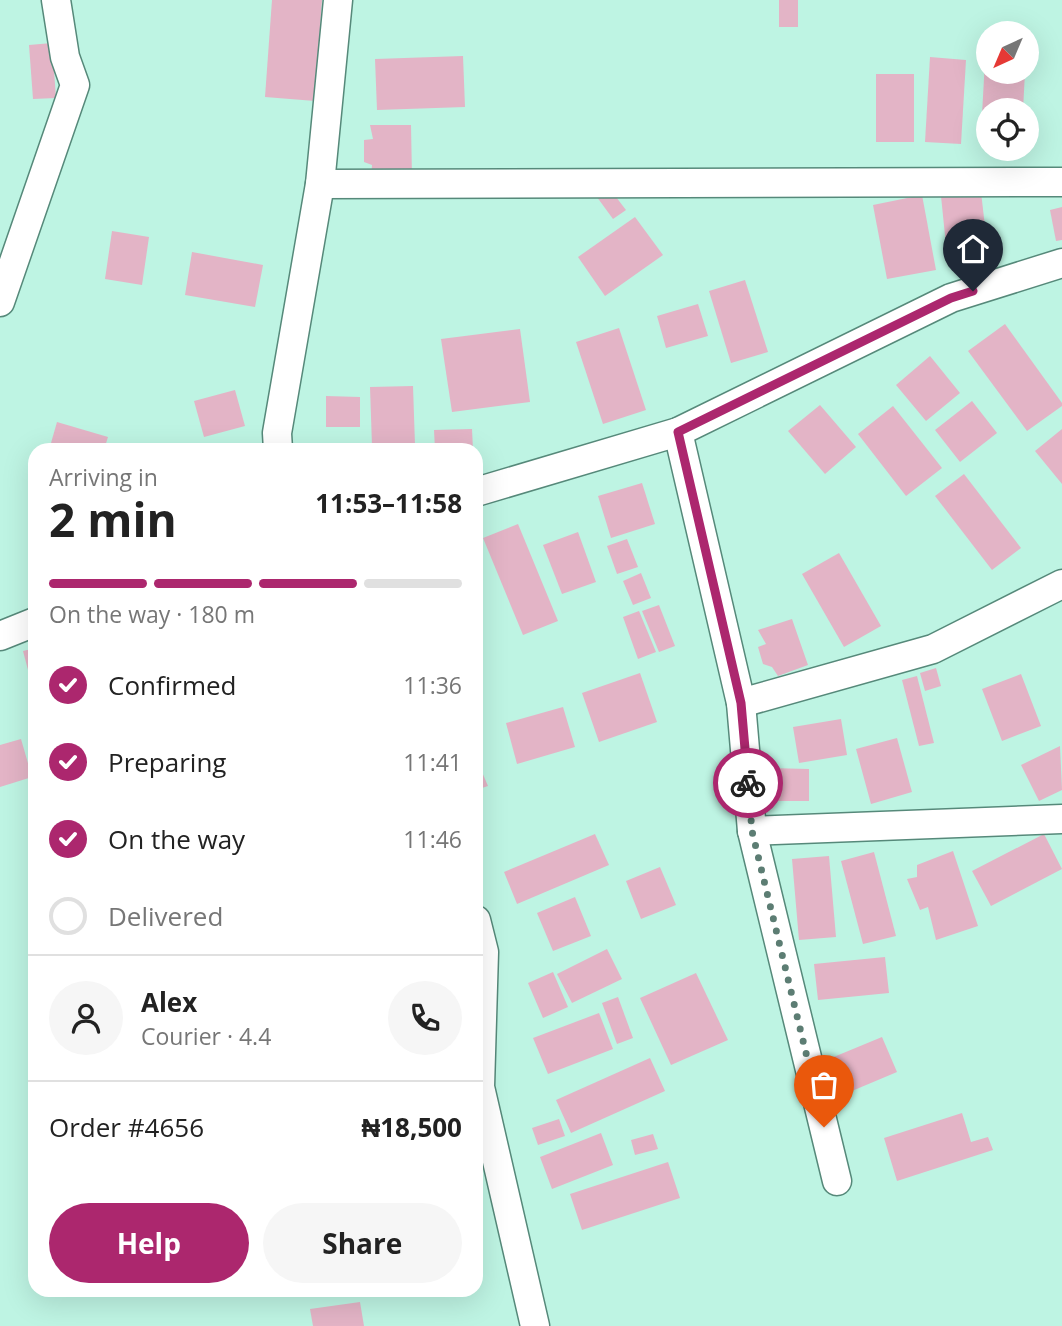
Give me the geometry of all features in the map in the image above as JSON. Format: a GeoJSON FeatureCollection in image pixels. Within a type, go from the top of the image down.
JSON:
{"type":"FeatureCollection","features":[{"type":"Feature","properties":{"kind":"street"},"geometry":{"type":"LineString","coordinates":[[0,302],[75,85],[65,57],[56,0]]}},
{"type":"Feature","properties":{"kind":"street"},"geometry":{"type":"LineString","coordinates":[[278,443],[320,184],[338,0]]}},
{"type":"Feature","properties":{"kind":"street"},"geometry":{"type":"LineString","coordinates":[[320,184],[1062,182]]}},
{"type":"Feature","properties":{"kind":"street"},"geometry":{"type":"LineString","coordinates":[[483,490],[678,432],[951,298],[1062,263]]}},
{"type":"Feature","properties":{"kind":"street"},"geometry":{"type":"LineString","coordinates":[[678,432],[741,703],[752,831],[837,1181]]}},
{"type":"Feature","properties":{"kind":"street"},"geometry":{"type":"LineString","coordinates":[[741,703],[933,649],[1062,584]]}},
{"type":"Feature","properties":{"kind":"street"},"geometry":{"type":"LineString","coordinates":[[0,636],[28,625]]}},
{"type":"Feature","properties":{"kind":"street"},"geometry":{"type":"LineString","coordinates":[[752,831],[1062,819]]}},
{"type":"Feature","properties":{"kind":"street"},"geometry":{"type":"LineString","coordinates":[[483,948],[483,986]]}},
{"type":"Feature","properties":{"kind":"street"},"geometry":{"type":"LineString","coordinates":[[483,1100],[535,1326]]}},
{"type":"Feature","properties":{"kind":"building"},"geometry":{"type":"Polygon","coordinates":[[[272,0],[322,0],[315,101],[265,97],[272,0]]]}},
{"type":"Feature","properties":{"kind":"building"},"geometry":{"type":"Polygon","coordinates":[[[779,0],[798,0],[798,27],[779,27],[779,0]]]}},
{"type":"Feature","properties":{"kind":"building"},"geometry":{"type":"Polygon","coordinates":[[[52,43],[56,98],[33,99],[29,45],[52,43]]]}},
{"type":"Feature","properties":{"kind":"building"},"geometry":{"type":"Polygon","coordinates":[[[463,56],[465,107],[377,110],[375,59],[463,56]]]}},
{"type":"Feature","properties":{"kind":"building"},"geometry":{"type":"Polygon","coordinates":[[[930,57],[966,60],[961,144],[925,142],[930,57]]]}},
{"type":"Feature","properties":{"kind":"building"},"geometry":{"type":"Polygon","coordinates":[[[876,74],[914,74],[914,142],[876,142],[876,74]]]}},
{"type":"Feature","properties":{"kind":"building"},"geometry":{"type":"Polygon","coordinates":[[[984,84],[1024,84],[1024,98],[983,98],[984,84]]]}},
{"type":"Feature","properties":{"kind":"building"},"geometry":{"type":"Polygon","coordinates":[[[370,125],[411,125],[412,177],[371,178],[372,165],[364,162],[364,140],[373,139],[370,125]]]}},
{"type":"Feature","properties":{"kind":"building"},"geometry":{"type":"Polygon","coordinates":[[[606,184],[626,210],[613,219],[594,193],[606,184]]]}},
{"type":"Feature","properties":{"kind":"building"},"geometry":{"type":"Polygon","coordinates":[[[981,192],[989,261],[948,265],[941,196],[981,192]]]}},
{"type":"Feature","properties":{"kind":"building"},"geometry":{"type":"Polygon","coordinates":[[[922,195],[936,270],[887,279],[873,205],[922,195]]]}},
{"type":"Feature","properties":{"kind":"building"},"geometry":{"type":"Polygon","coordinates":[[[1062,207],[1062,240],[1056,241],[1050,210],[1062,207]]]}},
{"type":"Feature","properties":{"kind":"building"},"geometry":{"type":"Polygon","coordinates":[[[635,217],[663,255],[605,296],[578,257],[635,217]]]}},
{"type":"Feature","properties":{"kind":"building"},"geometry":{"type":"Polygon","coordinates":[[[112,231],[149,237],[142,285],[105,279],[112,231]]]}},
{"type":"Feature","properties":{"kind":"building"},"geometry":{"type":"Polygon","coordinates":[[[192,252],[263,265],[255,307],[185,295],[192,252]]]}},
{"type":"Feature","properties":{"kind":"building"},"geometry":{"type":"Polygon","coordinates":[[[745,280],[768,352],[731,363],[709,291],[745,280]]]}},
{"type":"Feature","properties":{"kind":"building"},"geometry":{"type":"Polygon","coordinates":[[[698,304],[708,336],[666,348],[657,316],[698,304]]]}},
{"type":"Feature","properties":{"kind":"building"},"geometry":{"type":"Polygon","coordinates":[[[1005,324],[1062,403],[1062,406],[1027,431],[968,351],[1005,324]]]}},
{"type":"Feature","properties":{"kind":"building"},"geometry":{"type":"Polygon","coordinates":[[[619,328],[646,410],[603,424],[576,342],[619,328]]]}},
{"type":"Feature","properties":{"kind":"building"},"geometry":{"type":"Polygon","coordinates":[[[520,329],[530,402],[452,412],[441,339],[520,329]]]}},
{"type":"Feature","properties":{"kind":"building"},"geometry":{"type":"Polygon","coordinates":[[[930,356],[960,393],[926,421],[896,385],[930,356]]]}},
{"type":"Feature","properties":{"kind":"building"},"geometry":{"type":"Polygon","coordinates":[[[413,386],[415,443],[372,443],[370,387],[413,386]]]}},
{"type":"Feature","properties":{"kind":"building"},"geometry":{"type":"Polygon","coordinates":[[[235,390],[245,426],[204,437],[194,401],[235,390]]]}},
{"type":"Feature","properties":{"kind":"building"},"geometry":{"type":"Polygon","coordinates":[[[326,396],[360,397],[360,427],[326,427],[326,396]]]}},
{"type":"Feature","properties":{"kind":"building"},"geometry":{"type":"Polygon","coordinates":[[[972,401],[997,433],[960,462],[935,430],[972,401]]]}},
{"type":"Feature","properties":{"kind":"building"},"geometry":{"type":"Polygon","coordinates":[[[820,405],[856,447],[825,474],[788,431],[820,405]]]}},
{"type":"Feature","properties":{"kind":"building"},"geometry":{"type":"Polygon","coordinates":[[[893,406],[942,468],[906,496],[858,434],[893,406]]]}},
{"type":"Feature","properties":{"kind":"building"},"geometry":{"type":"Polygon","coordinates":[[[57,422],[108,437],[106,443],[51,443],[57,422]]]}},
{"type":"Feature","properties":{"kind":"building"},"geometry":{"type":"Polygon","coordinates":[[[472,429],[473,443],[435,443],[434,430],[472,429]]]}},
{"type":"Feature","properties":{"kind":"building"},"geometry":{"type":"Polygon","coordinates":[[[1062,429],[1062,484],[1035,451],[1062,429]]]}},
{"type":"Feature","properties":{"kind":"building"},"geometry":{"type":"Polygon","coordinates":[[[964,474],[1021,548],[992,570],[935,496],[964,474]]]}},
{"type":"Feature","properties":{"kind":"building"},"geometry":{"type":"Polygon","coordinates":[[[642,483],[655,524],[611,538],[598,496],[642,483]]]}},
{"type":"Feature","properties":{"kind":"building"},"geometry":{"type":"Polygon","coordinates":[[[518,524],[558,621],[523,635],[483,538],[518,524]]]}},
{"type":"Feature","properties":{"kind":"building"},"geometry":{"type":"Polygon","coordinates":[[[578,532],[596,582],[562,594],[543,545],[578,532]]]}},
{"type":"Feature","properties":{"kind":"building"},"geometry":{"type":"Polygon","coordinates":[[[627,539],[638,567],[617,574],[607,546],[627,539]]]}},
{"type":"Feature","properties":{"kind":"building"},"geometry":{"type":"Polygon","coordinates":[[[839,553],[881,626],[844,647],[802,574],[839,553]]]}},
{"type":"Feature","properties":{"kind":"building"},"geometry":{"type":"Polygon","coordinates":[[[641,573],[651,598],[633,605],[623,581],[641,573]]]}},
{"type":"Feature","properties":{"kind":"building"},"geometry":{"type":"Polygon","coordinates":[[[659,605],[675,646],[659,652],[642,611],[659,605]]]}},
{"type":"Feature","properties":{"kind":"building"},"geometry":{"type":"Polygon","coordinates":[[[639,611],[656,652],[638,659],[623,617],[639,611]]]}},
{"type":"Feature","properties":{"kind":"building"},"geometry":{"type":"Polygon","coordinates":[[[792,619],[808,665],[778,676],[772,667],[763,664],[758,647],[766,644],[758,630],[792,619]]]}},
{"type":"Feature","properties":{"kind":"building"},"geometry":{"type":"Polygon","coordinates":[[[28,650],[28,670],[23,651],[28,650]]]}},
{"type":"Feature","properties":{"kind":"building"},"geometry":{"type":"Polygon","coordinates":[[[936,668],[941,686],[925,691],[920,673],[936,668]]]}},
{"type":"Feature","properties":{"kind":"building"},"geometry":{"type":"Polygon","coordinates":[[[640,673],[657,722],[599,742],[582,693],[640,673]]]}},
{"type":"Feature","properties":{"kind":"building"},"geometry":{"type":"Polygon","coordinates":[[[1021,674],[1041,726],[1002,741],[982,689],[1021,674]]]}},
{"type":"Feature","properties":{"kind":"building"},"geometry":{"type":"Polygon","coordinates":[[[917,676],[934,743],[919,746],[902,680],[917,676]]]}},
{"type":"Feature","properties":{"kind":"building"},"geometry":{"type":"Polygon","coordinates":[[[563,707],[575,747],[517,764],[506,723],[563,707]]]}},
{"type":"Feature","properties":{"kind":"building"},"geometry":{"type":"Polygon","coordinates":[[[841,719],[847,755],[799,763],[793,727],[841,719]]]}},
{"type":"Feature","properties":{"kind":"building"},"geometry":{"type":"Polygon","coordinates":[[[897,738],[912,792],[871,804],[856,749],[897,738]]]}},
{"type":"Feature","properties":{"kind":"building"},"geometry":{"type":"Polygon","coordinates":[[[21,739],[28,763],[28,778],[0,787],[0,745],[21,739]]]}},
{"type":"Feature","properties":{"kind":"building"},"geometry":{"type":"Polygon","coordinates":[[[1060,746],[1062,790],[1039,801],[1021,765],[1060,746]]]}},
{"type":"Feature","properties":{"kind":"building"},"geometry":{"type":"Polygon","coordinates":[[[769,768],[809,769],[809,801],[770,801],[769,768]]]}},
{"type":"Feature","properties":{"kind":"building"},"geometry":{"type":"Polygon","coordinates":[[[483,774],[488,786],[483,788],[483,774]]]}},
{"type":"Feature","properties":{"kind":"building"},"geometry":{"type":"Polygon","coordinates":[[[595,834],[609,865],[517,904],[504,872],[595,834]]]}},
{"type":"Feature","properties":{"kind":"building"},"geometry":{"type":"Polygon","coordinates":[[[1044,834],[1062,869],[991,906],[972,871],[1044,834]]]}},
{"type":"Feature","properties":{"kind":"building"},"geometry":{"type":"Polygon","coordinates":[[[953,851],[978,926],[936,940],[928,907],[920,910],[907,879],[917,877],[917,865],[953,851]]]}},
{"type":"Feature","properties":{"kind":"building"},"geometry":{"type":"Polygon","coordinates":[[[874,852],[896,936],[863,944],[841,861],[874,852]]]}},
{"type":"Feature","properties":{"kind":"building"},"geometry":{"type":"Polygon","coordinates":[[[829,856],[836,937],[799,940],[792,859],[829,856]]]}},
{"type":"Feature","properties":{"kind":"building"},"geometry":{"type":"Polygon","coordinates":[[[660,867],[676,905],[641,919],[626,881],[660,867]]]}},
{"type":"Feature","properties":{"kind":"building"},"geometry":{"type":"Polygon","coordinates":[[[575,897],[591,936],[553,951],[537,913],[575,897]]]}},
{"type":"Feature","properties":{"kind":"building"},"geometry":{"type":"Polygon","coordinates":[[[607,949],[622,979],[572,1003],[557,974],[607,949]]]}},
{"type":"Feature","properties":{"kind":"building"},"geometry":{"type":"Polygon","coordinates":[[[885,957],[889,993],[818,1000],[814,964],[885,957]]]}},
{"type":"Feature","properties":{"kind":"building"},"geometry":{"type":"Polygon","coordinates":[[[553,972],[568,1007],[543,1018],[528,983],[553,972]]]}},
{"type":"Feature","properties":{"kind":"building"},"geometry":{"type":"Polygon","coordinates":[[[696,973],[728,1040],[671,1065],[640,998],[696,973]]]}},
{"type":"Feature","properties":{"kind":"building"},"geometry":{"type":"Polygon","coordinates":[[[618,997],[633,1038],[617,1044],[602,1003],[618,997]]]}},
{"type":"Feature","properties":{"kind":"building"},"geometry":{"type":"Polygon","coordinates":[[[599,1013],[613,1049],[548,1074],[533,1038],[599,1013]]]}},
{"type":"Feature","properties":{"kind":"building"},"geometry":{"type":"Polygon","coordinates":[[[882,1037],[897,1072],[840,1096],[824,1061],[882,1037]]]}},
{"type":"Feature","properties":{"kind":"building"},"geometry":{"type":"Polygon","coordinates":[[[650,1058],[665,1091],[571,1133],[556,1100],[650,1058]]]}},
{"type":"Feature","properties":{"kind":"building"},"geometry":{"type":"Polygon","coordinates":[[[962,1113],[971,1142],[988,1137],[993,1150],[897,1181],[884,1138],[962,1113]]]}},
{"type":"Feature","properties":{"kind":"building"},"geometry":{"type":"Polygon","coordinates":[[[559,1119],[565,1136],[538,1145],[532,1128],[559,1119]]]}},
{"type":"Feature","properties":{"kind":"building"},"geometry":{"type":"Polygon","coordinates":[[[601,1133],[613,1165],[552,1189],[540,1157],[601,1133]]]}},
{"type":"Feature","properties":{"kind":"building"},"geometry":{"type":"Polygon","coordinates":[[[653,1134],[658,1149],[635,1155],[631,1140],[653,1134]]]}},
{"type":"Feature","properties":{"kind":"building"},"geometry":{"type":"Polygon","coordinates":[[[668,1162],[680,1198],[582,1230],[570,1194],[668,1162]]]}},
{"type":"Feature","properties":{"kind":"building"},"geometry":{"type":"Polygon","coordinates":[[[360,1302],[364,1326],[313,1326],[310,1309],[360,1302]]]}},
{"type":"Feature","properties":{"kind":"way so far"},"geometry":{"type":"LineString","coordinates":[[748,783],[752,831],[824,1127]]}},
{"type":"Feature","properties":{"kind":"route"},"geometry":{"type":"LineString","coordinates":[[748,783],[741,703],[678,432],[951,298],[973,291]]}}]}
